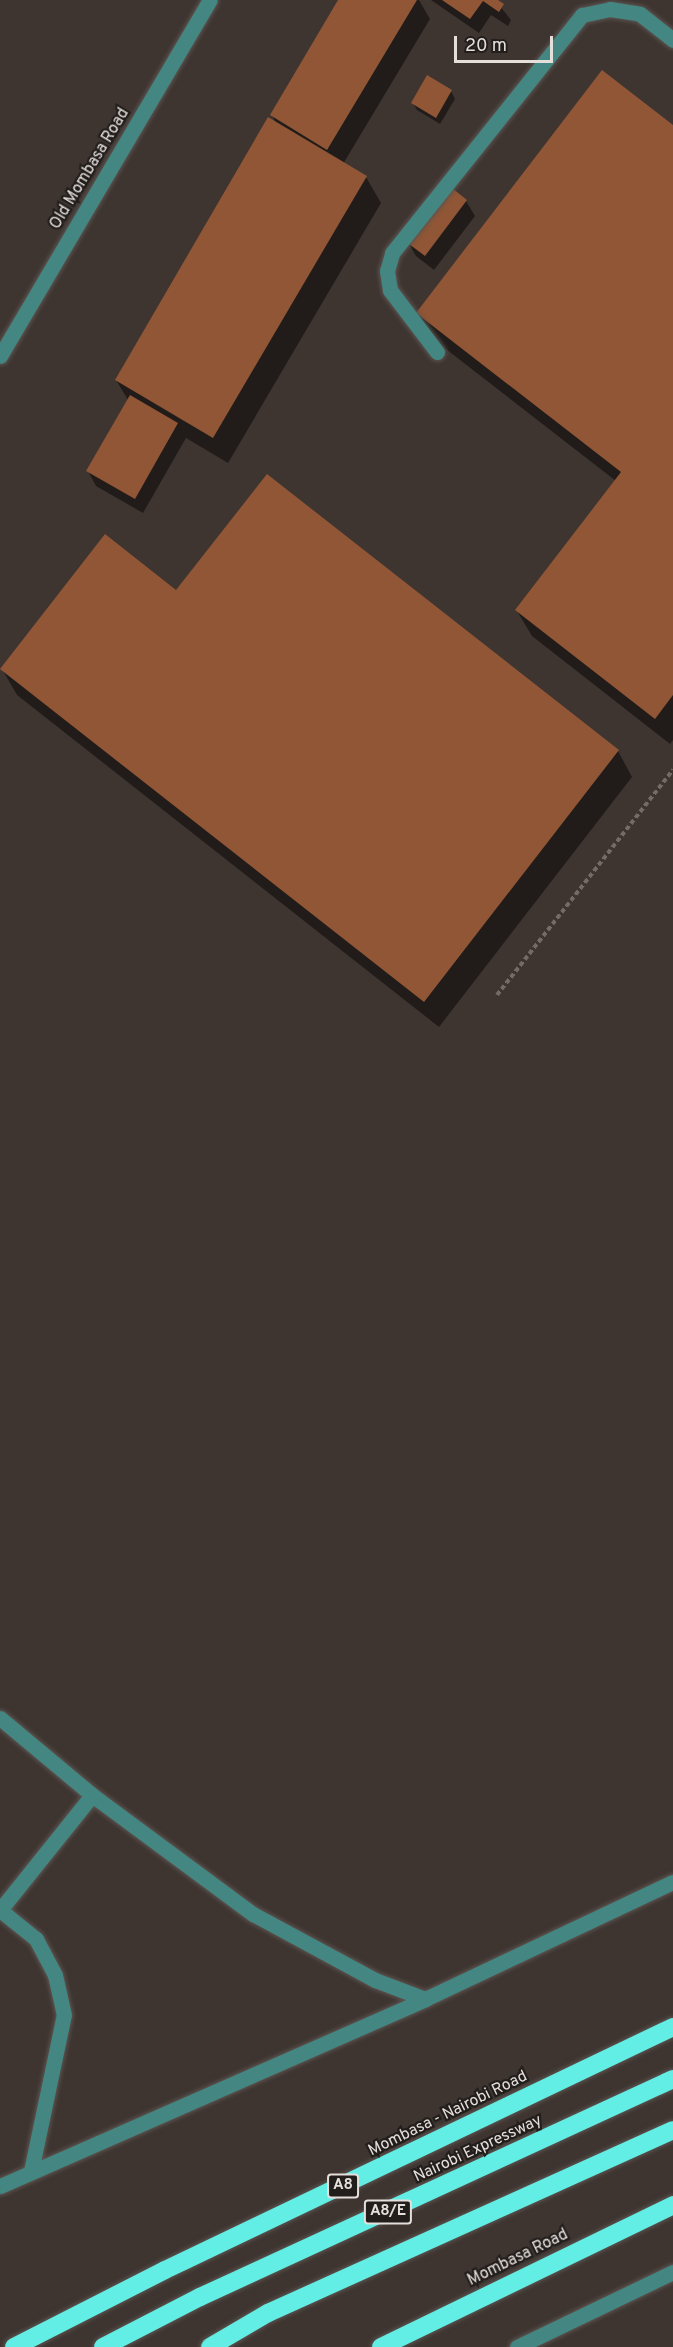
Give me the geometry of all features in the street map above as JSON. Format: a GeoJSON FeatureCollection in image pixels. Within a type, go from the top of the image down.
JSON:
{"type":"FeatureCollection","features":[{"type":"Feature","properties":{"kind":"highway","name":"Mombasa - Nairobi Road"},"geometry":{"type":"LineString","coordinates":[[14,2347],[165,2270],[673,2027]]}},
{"type":"Feature","properties":{"kind":"highway","name":"Nairobi Expressway"},"geometry":{"type":"LineString","coordinates":[[103,2347],[200,2297],[673,2079]]}},
{"type":"Feature","properties":{"kind":"highway","name":"A8/E"},"geometry":{"type":"LineString","coordinates":[[210,2347],[268,2313],[673,2130]]}},
{"type":"Feature","properties":{"kind":"highway","name":"Mombasa Road"},"geometry":{"type":"LineString","coordinates":[[381,2347],[673,2205]]}},
{"type":"Feature","properties":{"kind":"street","name":"Old Mombasa Road"},"geometry":{"type":"LineString","coordinates":[[0,356],[210,0]]}},
{"type":"Feature","properties":{"kind":"street"},"geometry":{"type":"LineString","coordinates":[[437,352],[390,290],[387,271],[392,253],[582,15],[605,4],[640,14],[673,40]]}},
{"type":"Feature","properties":{"kind":"street"},"geometry":{"type":"LineString","coordinates":[[0,1718],[92,1795],[253,1914],[375,1980],[425,1999]]}},
{"type":"Feature","properties":{"kind":"street"},"geometry":{"type":"LineString","coordinates":[[31,2170],[64,2015],[55,1975],[36,1940],[0,1910],[92,1795]]}},
{"type":"Feature","properties":{"kind":"street"},"geometry":{"type":"LineString","coordinates":[[0,2186],[31,2170],[425,1999],[673,1882]]}},
{"type":"Feature","properties":{"kind":"street"},"geometry":{"type":"LineString","coordinates":[[518,2347],[673,2272]]}},
{"type":"Feature","properties":{"kind":"path"},"geometry":{"type":"LineString","coordinates":[[497,995],[673,770]]}},
{"type":"Feature","properties":{"kind":"building"},"geometry":{"type":"Polygon","coordinates":[[[338,0],[417,0],[327,150],[270,115],[338,0]]]}},
{"type":"Feature","properties":{"kind":"building"},"geometry":{"type":"Polygon","coordinates":[[[442,0],[498,0],[504,4],[499,12],[483,1],[470,19],[442,0]]]}},
{"type":"Feature","properties":{"kind":"building"},"geometry":{"type":"Polygon","coordinates":[[[602,70],[673,125],[673,695],[655,719],[515,610],[621,472],[416,313],[602,70]]]}},
{"type":"Feature","properties":{"kind":"building"},"geometry":{"type":"Polygon","coordinates":[[[427,75],[452,90],[436,118],[411,103],[427,75]]]}},
{"type":"Feature","properties":{"kind":"building"},"geometry":{"type":"Polygon","coordinates":[[[268,117],[367,176],[213,438],[115,380],[268,117]]]}},
{"type":"Feature","properties":{"kind":"building"},"geometry":{"type":"Polygon","coordinates":[[[448,185],[467,200],[425,256],[405,241],[448,185]]]}},
{"type":"Feature","properties":{"kind":"building"},"geometry":{"type":"Polygon","coordinates":[[[130,395],[178,423],[135,499],[86,471],[130,395]]]}},
{"type":"Feature","properties":{"kind":"building"},"geometry":{"type":"Polygon","coordinates":[[[267,474],[619,750],[424,1002],[0,669],[105,534],[176,590],[267,474]]]}}]}
